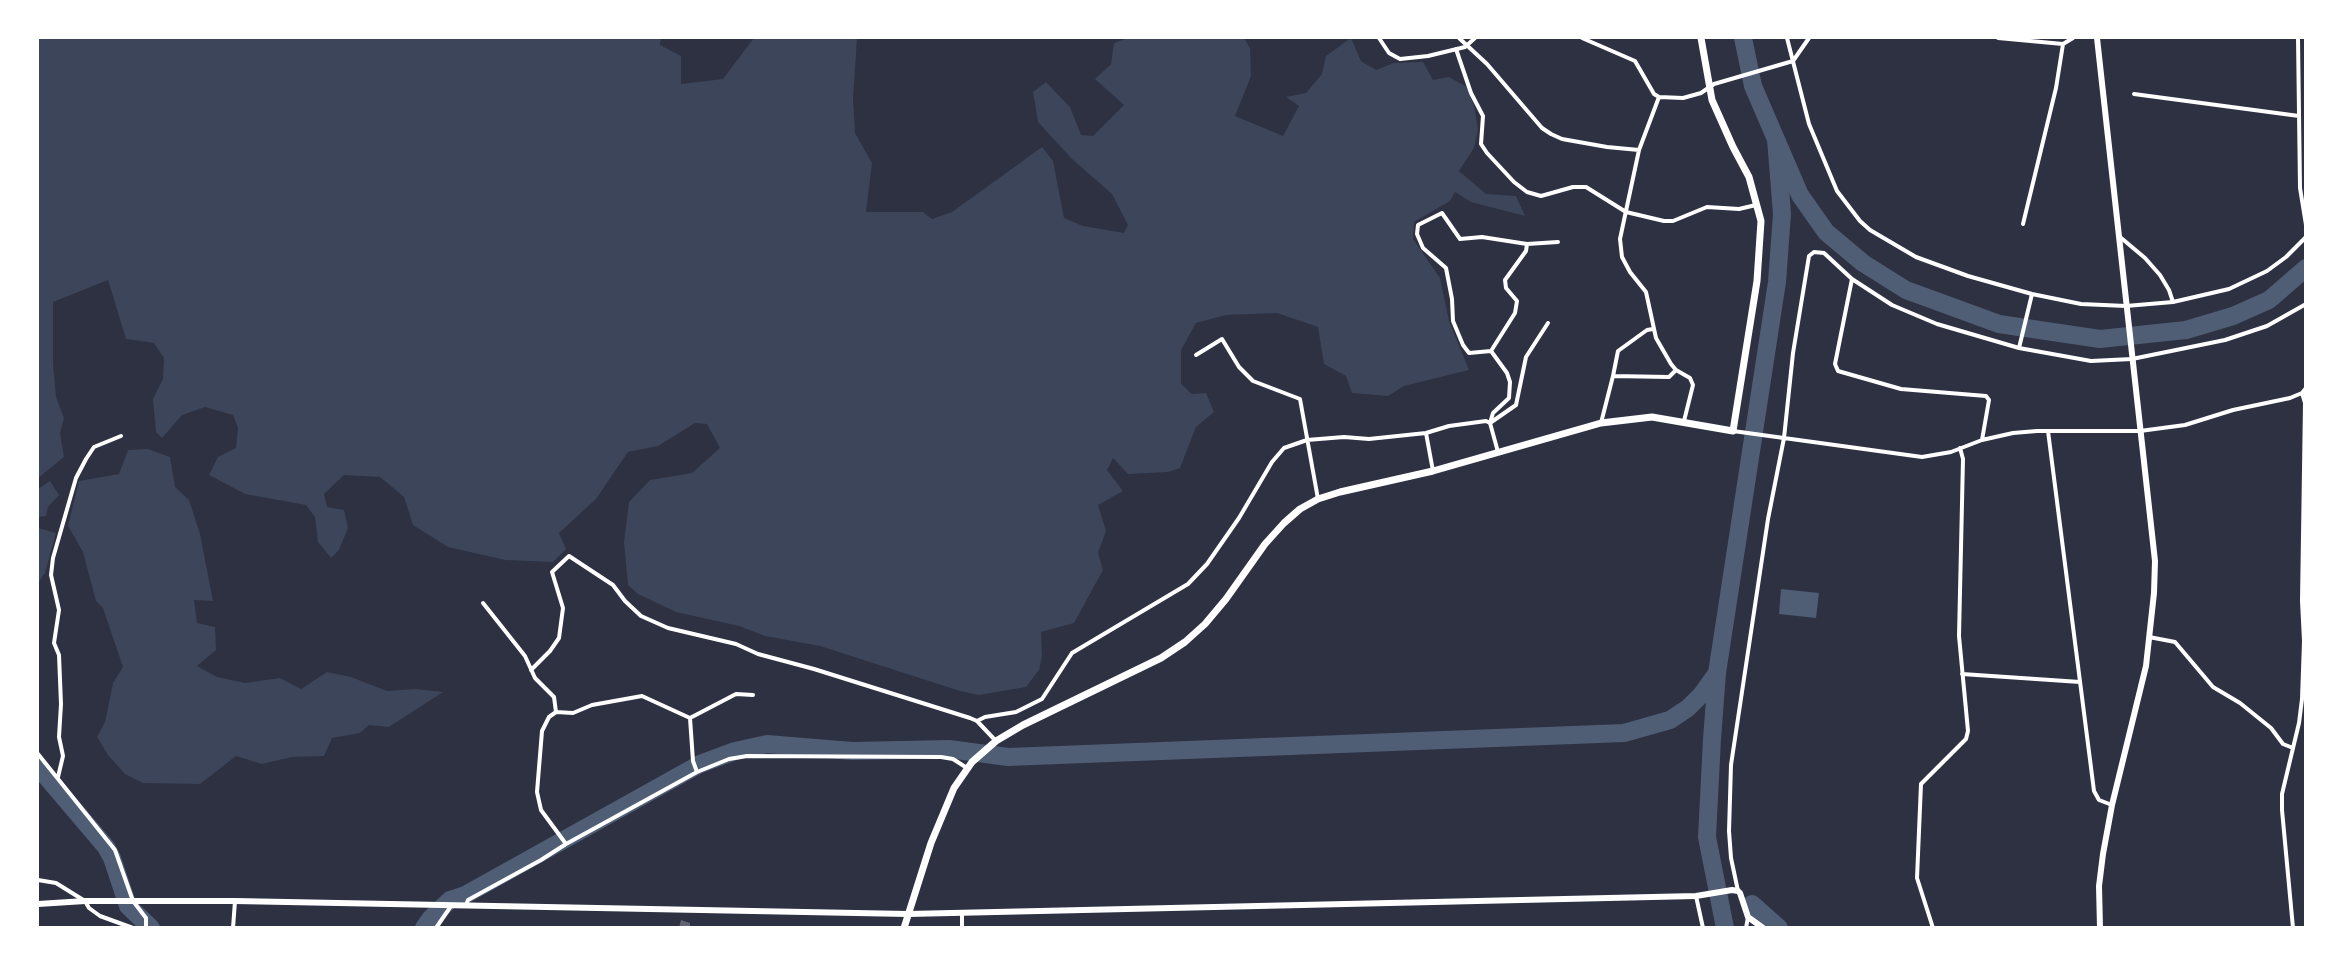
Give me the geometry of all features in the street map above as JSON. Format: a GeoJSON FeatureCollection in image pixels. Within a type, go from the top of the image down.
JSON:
{"type":"FeatureCollection","features":[{"type":"Feature","properties":{"kind":"main road"},"geometry":{"type":"LineString","coordinates":[[904,927],[931,843],[954,788],[972,762],[993,743],[1043,714],[1161,658],[1185,642],[1205,624],[1226,599],[1265,544],[1300,509],[1318,499],[1340,492],[1433,471],[1601,423],[1652,417],[1735,431],[1757,281],[1761,241],[1758,205],[1749,177],[1729,138],[1711,86],[1701,38]]}},
{"type":"Feature","properties":{"kind":"main road"},"geometry":{"type":"LineString","coordinates":[[2097,38],[2117,235],[2155,561],[2149,637],[2140,696],[2112,805],[2099,886],[2100,927]]}},
{"type":"Feature","properties":{"kind":"main road"},"geometry":{"type":"LineString","coordinates":[[38,904],[85,901],[235,901],[908,914],[1698,896],[1735,890],[1748,917],[1763,927]]}},
{"type":"Feature","properties":{"kind":"street"},"geometry":{"type":"LineString","coordinates":[[1379,38],[1389,53],[1400,59],[1428,56],[1456,49],[1469,45],[1475,38]]}},
{"type":"Feature","properties":{"kind":"street"},"geometry":{"type":"LineString","coordinates":[[1459,38],[1469,45],[1534,120],[1551,134],[1574,141],[1639,150]]}},
{"type":"Feature","properties":{"kind":"street"},"geometry":{"type":"LineString","coordinates":[[1582,38],[1635,62],[1659,97]]}},
{"type":"Feature","properties":{"kind":"street"},"geometry":{"type":"LineString","coordinates":[[1787,38],[1802,101],[1820,154],[1837,191],[1860,221],[1870,230],[1916,257],[1968,276],[2032,294],[2081,304],[2126,309],[2208,295],[2249,281],[2286,257],[2306,237]]}},
{"type":"Feature","properties":{"kind":"street"},"geometry":{"type":"LineString","coordinates":[[1659,97],[1683,98],[1701,93],[1711,86],[1791,62],[1809,38]]}},
{"type":"Feature","properties":{"kind":"street"},"geometry":{"type":"LineString","coordinates":[[1998,38],[2063,44],[2073,38]]}},
{"type":"Feature","properties":{"kind":"street"},"geometry":{"type":"LineString","coordinates":[[2298,38],[2300,188],[2306,225]]}},
{"type":"Feature","properties":{"kind":"street"},"geometry":{"type":"LineString","coordinates":[[2023,224],[2054,99],[2063,44]]}},
{"type":"Feature","properties":{"kind":"street"},"geometry":{"type":"LineString","coordinates":[[1456,49],[1471,93],[1483,116],[1481,144],[1514,182],[1527,192],[1541,196],[1573,187],[1586,187],[1626,212],[1673,221],[1707,207],[1739,209],[1758,205]]}},
{"type":"Feature","properties":{"kind":"street"},"geometry":{"type":"LineString","coordinates":[[2134,94],[2299,116]]}},
{"type":"Feature","properties":{"kind":"street"},"geometry":{"type":"LineString","coordinates":[[1659,97],[1639,150],[1620,238],[1622,257],[1629,272],[1646,292],[1656,338],[1676,370],[1690,378],[1693,385],[1684,421]]}},
{"type":"Feature","properties":{"kind":"street"},"geometry":{"type":"LineString","coordinates":[[1491,351],[1469,352],[1463,345],[1454,321],[1446,268],[1423,248],[1417,234],[1418,225],[1442,213],[1460,239],[1482,237],[1527,244],[1558,242]]}},
{"type":"Feature","properties":{"kind":"street"},"geometry":{"type":"LineString","coordinates":[[2117,235],[2145,258],[2160,275],[2173,302]]}},
{"type":"Feature","properties":{"kind":"street"},"geometry":{"type":"LineString","coordinates":[[1491,351],[1515,313],[1517,300],[1506,288],[1505,280],[1526,251],[1527,244]]}},
{"type":"Feature","properties":{"kind":"street"},"geometry":{"type":"LineString","coordinates":[[1735,890],[1729,831],[1731,765],[1809,256],[1814,252],[1824,253],[1852,279],[1892,305],[1937,324],[2020,346],[2091,361],[2132,357],[2225,340],[2267,326],[2306,304]]}},
{"type":"Feature","properties":{"kind":"street"},"geometry":{"type":"LineString","coordinates":[[1852,279],[1835,364],[1838,371],[1901,389],[1986,396],[1989,400],[1983,440]]}},
{"type":"Feature","properties":{"kind":"street"},"geometry":{"type":"LineString","coordinates":[[2020,346],[2032,294]]}},
{"type":"Feature","properties":{"kind":"street"},"geometry":{"type":"LineString","coordinates":[[1490,423],[1516,405],[1526,357],[1548,323]]}},
{"type":"Feature","properties":{"kind":"street"},"geometry":{"type":"LineString","coordinates":[[1601,423],[1618,351],[1647,330],[1653,329]]}},
{"type":"Feature","properties":{"kind":"street"},"geometry":{"type":"LineString","coordinates":[[1196,355],[1222,339],[1239,367],[1253,381],[1300,399],[1304,411],[1318,499]]}},
{"type":"Feature","properties":{"kind":"street"},"geometry":{"type":"LineString","coordinates":[[1491,351],[1507,373],[1510,382],[1509,398],[1493,413],[1490,423],[1498,453]]}},
{"type":"Feature","properties":{"kind":"street"},"geometry":{"type":"LineString","coordinates":[[1613,376],[1669,377],[1676,370]]}},
{"type":"Feature","properties":{"kind":"street"},"geometry":{"type":"LineString","coordinates":[[1735,431],[1911,457],[1951,452],[1983,440],[2013,433],[2140,431],[2185,425],[2233,410],[2290,398],[2304,390],[2302,699],[2282,794],[2293,927]]}},
{"type":"Feature","properties":{"kind":"street"},"geometry":{"type":"LineString","coordinates":[[977,721],[985,717],[1016,712],[1042,699],[1072,653],[1188,584],[1207,564],[1239,518],[1278,453],[1284,448],[1307,440],[1344,437],[1369,439],[1426,433],[1449,426],[1486,421],[1490,423]]}},
{"type":"Feature","properties":{"kind":"street"},"geometry":{"type":"LineString","coordinates":[[2048,431],[2094,791],[2099,800],[2112,805]]}},
{"type":"Feature","properties":{"kind":"street"},"geometry":{"type":"LineString","coordinates":[[1426,433],[1433,471]]}},
{"type":"Feature","properties":{"kind":"street"},"geometry":{"type":"LineString","coordinates":[[58,777],[63,756],[59,737],[62,704],[59,655],[54,643],[59,610],[51,575],[53,558],[74,485],[86,459],[94,447],[121,436]]}},
{"type":"Feature","properties":{"kind":"street"},"geometry":{"type":"LineString","coordinates":[[1933,927],[1917,878],[1921,784],[1966,739],[1968,731],[1959,636],[1963,459],[1960,448]]}},
{"type":"Feature","properties":{"kind":"street"},"geometry":{"type":"LineString","coordinates":[[531,670],[559,638],[563,608],[552,572],[569,556],[613,585],[625,602],[641,616],[668,628],[736,644],[758,654],[814,669],[977,721],[993,743]]}},
{"type":"Feature","properties":{"kind":"street"},"geometry":{"type":"LineString","coordinates":[[483,603],[525,656],[535,678],[554,697],[556,712]]}},
{"type":"Feature","properties":{"kind":"street"},"geometry":{"type":"LineString","coordinates":[[2149,637],[2175,642],[2213,687],[2240,703],[2271,728],[2283,744],[2293,748]]}},
{"type":"Feature","properties":{"kind":"street"},"geometry":{"type":"LineString","coordinates":[[1962,674],[2080,682]]}},
{"type":"Feature","properties":{"kind":"street"},"geometry":{"type":"LineString","coordinates":[[690,718],[736,694],[753,695]]}},
{"type":"Feature","properties":{"kind":"street"},"geometry":{"type":"LineString","coordinates":[[566,844],[541,810],[537,792],[537,765],[542,731],[549,717],[556,712],[573,713],[592,705],[642,696],[690,718]]}},
{"type":"Feature","properties":{"kind":"street"},"geometry":{"type":"LineString","coordinates":[[690,718],[693,761],[697,772]]}},
{"type":"Feature","properties":{"kind":"street"},"geometry":{"type":"LineString","coordinates":[[38,753],[115,850],[128,901],[146,921],[146,927]]}},
{"type":"Feature","properties":{"kind":"street"},"geometry":{"type":"LineString","coordinates":[[466,905],[468,900],[566,844],[697,772],[729,759],[747,756],[941,757],[952,759],[967,768]]}},
{"type":"Feature","properties":{"kind":"street"},"geometry":{"type":"LineString","coordinates":[[38,880],[56,883],[85,901],[89,908],[100,915],[133,927]]}},
{"type":"Feature","properties":{"kind":"street"},"geometry":{"type":"LineString","coordinates":[[1698,896],[1703,927]]}},
{"type":"Feature","properties":{"kind":"street"},"geometry":{"type":"LineString","coordinates":[[232,927],[235,901]]}},
{"type":"Feature","properties":{"kind":"street"},"geometry":{"type":"LineString","coordinates":[[436,927],[451,905]]}},
{"type":"Feature","properties":{"kind":"street"},"geometry":{"type":"LineString","coordinates":[[962,912],[962,927]]}},
{"type":"Feature","properties":{"kind":"street"},"geometry":{"type":"LineString","coordinates":[[1746,927],[1748,917]]}},
{"type":"Feature","properties":{"kind":"shaded area"},"geometry":{"type":"Polygon","coordinates":[[[38,38],[661,38],[660,45],[681,56],[681,84],[723,79],[754,38],[857,38],[853,98],[855,133],[872,163],[866,212],[923,212],[932,219],[952,212],[1042,147],[1053,161],[1064,218],[1083,226],[1124,233],[1128,225],[1112,194],[1072,159],[1038,122],[1033,92],[1046,82],[1070,107],[1081,135],[1093,136],[1124,105],[1095,79],[1111,64],[1114,43],[1128,38],[1244,38],[1250,48],[1251,76],[1235,116],[1283,136],[1299,106],[1286,97],[1306,93],[1322,74],[1326,56],[1351,38],[1361,61],[1376,70],[1394,63],[1423,62],[1433,80],[1449,77],[1467,87],[1474,106],[1478,129],[1474,148],[1459,171],[1486,194],[1516,196],[1525,216],[1471,202],[1455,192],[1450,201],[1414,222],[1413,239],[1440,278],[1449,321],[1469,370],[1404,386],[1388,396],[1352,393],[1346,376],[1324,364],[1318,327],[1277,313],[1226,315],[1196,323],[1181,350],[1181,384],[1192,394],[1206,393],[1214,412],[1196,427],[1180,468],[1168,472],[1128,474],[1113,458],[1107,470],[1123,491],[1098,505],[1106,531],[1098,553],[1103,570],[1074,623],[1041,632],[1042,656],[1039,670],[1026,687],[979,695],[820,646],[765,636],[739,626],[676,612],[638,594],[628,585],[624,542],[629,502],[650,480],[692,473],[720,448],[707,424],[695,423],[658,446],[628,452],[596,499],[559,533],[566,549],[553,562],[505,560],[448,547],[413,525],[404,497],[380,477],[344,475],[324,494],[327,507],[344,510],[348,528],[339,550],[331,558],[318,542],[315,517],[306,505],[245,494],[209,475],[218,457],[236,448],[238,428],[233,415],[205,407],[182,415],[162,438],[156,432],[153,399],[163,379],[164,358],[154,343],[126,339],[108,280],[53,302],[53,363],[56,397],[64,418],[60,433],[64,457],[38,478],[38,38]]]}},
{"type":"Feature","properties":{"kind":"shaded area"},"geometry":{"type":"Polygon","coordinates":[[[148,449],[170,457],[175,487],[189,500],[200,534],[213,601],[194,600],[197,623],[215,627],[216,650],[197,666],[217,677],[245,683],[280,678],[301,689],[327,672],[351,677],[387,691],[415,689],[443,692],[389,727],[369,725],[360,733],[332,738],[324,756],[292,757],[262,764],[236,756],[200,784],[143,783],[125,774],[108,755],[97,737],[105,722],[113,683],[123,667],[103,608],[96,601],[83,552],[68,526],[79,481],[119,474],[128,450],[148,449]]]}},
{"type":"Feature","properties":{"kind":"shaded area"},"geometry":{"type":"Polygon","coordinates":[[[50,481],[59,495],[48,507],[46,516],[38,517],[38,489],[50,481]]]}},
{"type":"Feature","properties":{"kind":"shaded area"},"geometry":{"type":"Polygon","coordinates":[[[38,528],[56,533],[45,573],[38,583],[38,528]]]}},
{"type":"Feature","properties":{"kind":"shaded area"},"geometry":{"type":"Polygon","coordinates":[[[1781,589],[1819,593],[1816,618],[1779,614],[1781,589]]]}},
{"type":"Feature","properties":{"kind":"building"},"geometry":{"type":"Polygon","coordinates":[[[681,920],[690,923],[690,928],[679,928],[681,920]]]}},
{"type":"Feature","properties":{"kind":"waterway"},"geometry":{"type":"LineString","coordinates":[[1743,38],[1753,86],[1800,195],[1826,232],[1863,263],[1906,290],[1999,324],[2100,339],[2186,330],[2233,316],[2269,300],[2306,268]]}},
{"type":"Feature","properties":{"kind":"waterway"},"geometry":{"type":"LineString","coordinates":[[1725,928],[1707,837],[1712,739],[1717,673],[1777,282],[1782,214],[1776,139]]}},
{"type":"Feature","properties":{"kind":"waterway"},"geometry":{"type":"LineString","coordinates":[[424,928],[450,900],[465,895],[700,764],[735,751],[767,744],[852,751],[949,749],[1008,757],[1624,733],[1670,720],[1688,708],[1702,694],[1717,673]]}},
{"type":"Feature","properties":{"kind":"waterway"},"geometry":{"type":"LineString","coordinates":[[38,767],[106,847],[128,906],[151,928]]}},
{"type":"Feature","properties":{"kind":"waterway"},"geometry":{"type":"LineString","coordinates":[[1752,904],[1779,928]]}}]}
